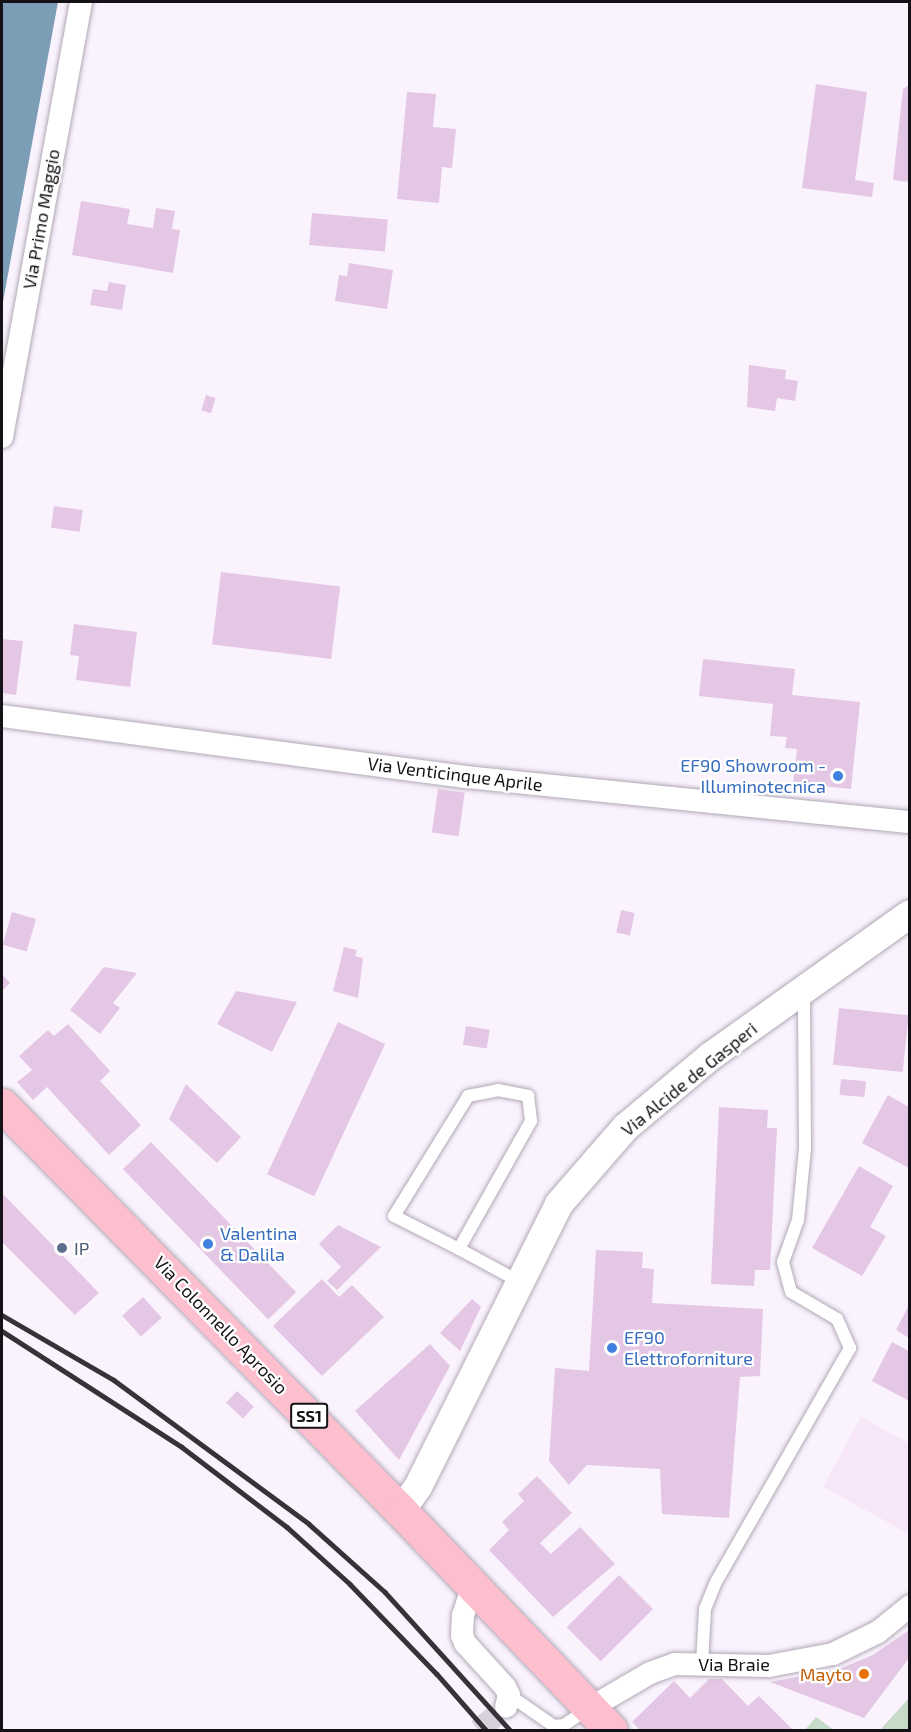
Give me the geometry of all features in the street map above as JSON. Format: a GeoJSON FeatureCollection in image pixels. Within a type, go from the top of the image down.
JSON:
{"type":"FeatureCollection","features":[{"type":"Feature","properties":{"kind":"main road","name":"Via Colonnello Aprosio"},"geometry":{"type":"LineString","coordinates":[[2,1105],[401,1510],[600,1719]]}},
{"type":"Feature","properties":{"kind":"street","name":"Via Primo Maggio"},"geometry":{"type":"LineString","coordinates":[[2,437],[81,2]]}},
{"type":"Feature","properties":{"kind":"street","name":"Via Venticinque Aprile"},"geometry":{"type":"LineString","coordinates":[[2,716],[466,777],[909,822]]}},
{"type":"Feature","properties":{"kind":"street","name":"Via Alcide de Gasperi"},"geometry":{"type":"LineString","coordinates":[[401,1510],[418,1488],[559,1204],[626,1126],[711,1056],[909,914]]}},
{"type":"Feature","properties":{"kind":"street"},"geometry":{"type":"LineString","coordinates":[[473,1585],[463,1616],[465,1644],[507,1701]]}},
{"type":"Feature","properties":{"kind":"street","name":"Via Braie"},"geometry":{"type":"LineString","coordinates":[[600,1719],[650,1672],[675,1664],[769,1666],[834,1654],[878,1632],[909,1606]]}},
{"type":"Feature","properties":{"kind":"lane"},"geometry":{"type":"LineString","coordinates":[[702,1664],[705,1608],[716,1582],[850,1348],[837,1319],[791,1292],[783,1262],[798,1220],[805,1148],[803,990]]}},
{"type":"Feature","properties":{"kind":"lane"},"geometry":{"type":"LineString","coordinates":[[459,1249],[531,1121],[528,1096],[498,1090],[468,1096],[394,1216],[520,1282]]}},
{"type":"Feature","properties":{"kind":"lane"},"geometry":{"type":"LineString","coordinates":[[507,1701],[554,1726],[600,1719]]}},
{"type":"Feature","properties":{"kind":"shaded area"},"geometry":{"type":"Polygon","coordinates":[[[861,1417],[909,1443],[909,1534],[823,1487],[861,1417]]]}},
{"type":"Feature","properties":{"kind":"green space"},"geometry":{"type":"Polygon","coordinates":[[[909,1698],[909,1730],[880,1730],[909,1698]]]}},
{"type":"Feature","properties":{"kind":"green space"},"geometry":{"type":"Polygon","coordinates":[[[816,1717],[834,1730],[805,1730],[816,1717]]]}},
{"type":"Feature","properties":{"kind":"water"},"geometry":{"type":"Polygon","coordinates":[[[2,2],[58,2],[2,307],[2,2]]]}},
{"type":"Feature","properties":{"kind":"building"},"geometry":{"type":"Polygon","coordinates":[[[816,84],[867,92],[855,180],[874,183],[872,197],[802,188],[816,84]]]}},
{"type":"Feature","properties":{"kind":"building"},"geometry":{"type":"Polygon","coordinates":[[[909,85],[909,182],[893,180],[903,89],[909,85]]]}},
{"type":"Feature","properties":{"kind":"building"},"geometry":{"type":"Polygon","coordinates":[[[407,92],[436,94],[433,127],[456,129],[452,168],[442,167],[439,203],[397,199],[407,92]]]}},
{"type":"Feature","properties":{"kind":"building"},"geometry":{"type":"Polygon","coordinates":[[[81,201],[130,209],[127,224],[153,228],[156,208],[175,211],[172,229],[180,230],[173,273],[72,255],[81,201]]]}},
{"type":"Feature","properties":{"kind":"building"},"geometry":{"type":"Polygon","coordinates":[[[312,213],[388,220],[385,252],[309,245],[312,213]]]}},
{"type":"Feature","properties":{"kind":"building"},"geometry":{"type":"Polygon","coordinates":[[[349,263],[393,270],[387,309],[335,301],[339,275],[347,276],[349,263]]]}},
{"type":"Feature","properties":{"kind":"building"},"geometry":{"type":"Polygon","coordinates":[[[109,282],[126,285],[122,310],[90,305],[93,289],[107,291],[109,282]]]}},
{"type":"Feature","properties":{"kind":"building"},"geometry":{"type":"Polygon","coordinates":[[[749,365],[786,370],[785,379],[798,381],[795,401],[777,398],[775,411],[747,407],[749,365]]]}},
{"type":"Feature","properties":{"kind":"building"},"geometry":{"type":"Polygon","coordinates":[[[206,395],[216,398],[211,413],[201,410],[206,395]]]}},
{"type":"Feature","properties":{"kind":"building"},"geometry":{"type":"Polygon","coordinates":[[[54,506],[83,510],[80,532],[51,528],[54,506]]]}},
{"type":"Feature","properties":{"kind":"building"},"geometry":{"type":"Polygon","coordinates":[[[221,572],[340,587],[331,659],[212,644],[221,572]]]}},
{"type":"Feature","properties":{"kind":"building"},"geometry":{"type":"Polygon","coordinates":[[[74,624],[137,632],[130,687],[76,680],[79,656],[70,655],[74,624]]]}},
{"type":"Feature","properties":{"kind":"building"},"geometry":{"type":"Polygon","coordinates":[[[2,639],[23,641],[16,695],[2,693],[2,639]]]}},
{"type":"Feature","properties":{"kind":"building"},"geometry":{"type":"Polygon","coordinates":[[[703,659],[795,669],[792,695],[860,702],[851,789],[793,783],[797,749],[785,748],[787,737],[770,736],[773,704],[699,696],[703,659]]]}},
{"type":"Feature","properties":{"kind":"building"},"geometry":{"type":"Polygon","coordinates":[[[438,789],[465,793],[459,836],[432,833],[438,789]]]}},
{"type":"Feature","properties":{"kind":"building"},"geometry":{"type":"Polygon","coordinates":[[[621,910],[635,913],[630,935],[616,932],[621,910]]]}},
{"type":"Feature","properties":{"kind":"building"},"geometry":{"type":"Polygon","coordinates":[[[12,912],[36,919],[27,952],[3,945],[12,912]]]}},
{"type":"Feature","properties":{"kind":"building"},"geometry":{"type":"Polygon","coordinates":[[[344,947],[357,950],[355,956],[363,958],[358,998],[333,991],[344,947]]]}},
{"type":"Feature","properties":{"kind":"building"},"geometry":{"type":"Polygon","coordinates":[[[104,967],[137,973],[113,1003],[120,1008],[100,1034],[70,1010],[104,967]]]}},
{"type":"Feature","properties":{"kind":"building"},"geometry":{"type":"Polygon","coordinates":[[[2,974],[10,983],[2,991],[2,974]]]}},
{"type":"Feature","properties":{"kind":"building"},"geometry":{"type":"Polygon","coordinates":[[[236,991],[297,1002],[272,1052],[217,1024],[236,991]]]}},
{"type":"Feature","properties":{"kind":"building"},"geometry":{"type":"Polygon","coordinates":[[[839,1008],[909,1015],[903,1072],[833,1065],[839,1008]]]}},
{"type":"Feature","properties":{"kind":"building"},"geometry":{"type":"Polygon","coordinates":[[[338,1022],[385,1044],[314,1196],[267,1174],[338,1022]]]}},
{"type":"Feature","properties":{"kind":"building"},"geometry":{"type":"Polygon","coordinates":[[[68,1024],[110,1071],[100,1081],[141,1125],[109,1155],[47,1087],[33,1100],[17,1082],[32,1070],[19,1056],[48,1030],[54,1036],[68,1024]]]}},
{"type":"Feature","properties":{"kind":"building"},"geometry":{"type":"Polygon","coordinates":[[[466,1026],[490,1030],[487,1049],[463,1045],[466,1026]]]}},
{"type":"Feature","properties":{"kind":"building"},"geometry":{"type":"Polygon","coordinates":[[[841,1079],[866,1081],[865,1097],[840,1095],[841,1079]]]}},
{"type":"Feature","properties":{"kind":"building"},"geometry":{"type":"Polygon","coordinates":[[[186,1084],[241,1137],[217,1163],[169,1119],[186,1084]]]}},
{"type":"Feature","properties":{"kind":"building"},"geometry":{"type":"Polygon","coordinates":[[[888,1095],[909,1107],[909,1168],[862,1143],[888,1095]]]}},
{"type":"Feature","properties":{"kind":"building"},"geometry":{"type":"Polygon","coordinates":[[[719,1107],[768,1110],[767,1128],[777,1128],[770,1270],[755,1270],[754,1286],[711,1284],[719,1107]]]}},
{"type":"Feature","properties":{"kind":"building"},"geometry":{"type":"Polygon","coordinates":[[[151,1142],[296,1292],[268,1319],[123,1169],[151,1142]]]}},
{"type":"Feature","properties":{"kind":"building"},"geometry":{"type":"Polygon","coordinates":[[[859,1166],[893,1186],[870,1227],[886,1236],[862,1276],[812,1248],[859,1166]]]}},
{"type":"Feature","properties":{"kind":"building"},"geometry":{"type":"Polygon","coordinates":[[[2,1193],[99,1293],[75,1315],[2,1242],[2,1193]]]}},
{"type":"Feature","properties":{"kind":"building"},"geometry":{"type":"Polygon","coordinates":[[[338,1225],[381,1247],[337,1290],[327,1281],[341,1267],[319,1244],[338,1225]]]}},
{"type":"Feature","properties":{"kind":"building"},"geometry":{"type":"Polygon","coordinates":[[[596,1250],[643,1252],[642,1268],[654,1269],[652,1303],[763,1309],[760,1376],[740,1377],[729,1518],[662,1514],[660,1469],[587,1465],[569,1485],[549,1461],[555,1368],[589,1371],[596,1250]]]}},
{"type":"Feature","properties":{"kind":"building"},"geometry":{"type":"Polygon","coordinates":[[[322,1279],[339,1297],[352,1285],[384,1317],[322,1376],[273,1326],[322,1279]]]}},
{"type":"Feature","properties":{"kind":"building"},"geometry":{"type":"Polygon","coordinates":[[[143,1297],[162,1318],[141,1337],[122,1316],[143,1297]]]}},
{"type":"Feature","properties":{"kind":"building"},"geometry":{"type":"Polygon","coordinates":[[[472,1299],[481,1307],[460,1351],[440,1333],[472,1299]]]}},
{"type":"Feature","properties":{"kind":"building"},"geometry":{"type":"Polygon","coordinates":[[[909,1305],[909,1338],[896,1330],[909,1305]]]}},
{"type":"Feature","properties":{"kind":"building"},"geometry":{"type":"Polygon","coordinates":[[[892,1342],[909,1351],[909,1401],[872,1381],[892,1342]]]}},
{"type":"Feature","properties":{"kind":"building"},"geometry":{"type":"Polygon","coordinates":[[[430,1344],[450,1366],[399,1460],[355,1411],[430,1344]]]}},
{"type":"Feature","properties":{"kind":"building"},"geometry":{"type":"Polygon","coordinates":[[[237,1391],[254,1407],[243,1418],[226,1403],[237,1391]]]}},
{"type":"Feature","properties":{"kind":"building"},"geometry":{"type":"Polygon","coordinates":[[[537,1476],[572,1513],[540,1543],[551,1554],[580,1527],[615,1564],[553,1617],[489,1550],[509,1530],[502,1522],[524,1501],[518,1494],[537,1476]]]}},
{"type":"Feature","properties":{"kind":"building"},"geometry":{"type":"Polygon","coordinates":[[[619,1575],[653,1609],[601,1661],[567,1627],[619,1575]]]}},
{"type":"Feature","properties":{"kind":"building"},"geometry":{"type":"Polygon","coordinates":[[[909,1630],[909,1658],[864,1718],[770,1682],[839,1669],[873,1655],[909,1630]]]}},
{"type":"Feature","properties":{"kind":"building"},"geometry":{"type":"Polygon","coordinates":[[[709,1679],[722,1679],[748,1706],[759,1696],[792,1729],[640,1730],[632,1722],[674,1681],[690,1698],[709,1679]]]}},
{"type":"Feature","properties":{"kind":"tunnel"},"geometry":{"type":"LineString","coordinates":[[478,1730],[506,1707]]}},
{"type":"Feature","properties":{"kind":"railway"},"geometry":{"type":"LineString","coordinates":[[2,1315],[114,1380],[309,1524],[385,1592],[510,1730]]}},
{"type":"Feature","properties":{"kind":"railway"},"geometry":{"type":"LineString","coordinates":[[2,1331],[182,1447],[287,1527],[350,1584],[437,1674],[486,1730]]}},
{"type":"Feature","properties":{"kind":"place","name":"EF90 Showroom - Illuminotecnica"},"geometry":{"type":"Point","coordinates":[838,776]}},
{"type":"Feature","properties":{"kind":"place","name":"Valentina & Dalila"},"geometry":{"type":"Point","coordinates":[208,1244]}},
{"type":"Feature","properties":{"kind":"place","name":"IP"},"geometry":{"type":"Point","coordinates":[62,1248]}},
{"type":"Feature","properties":{"kind":"place","name":"EF90 Elettroforniture"},"geometry":{"type":"Point","coordinates":[612,1348]}},
{"type":"Feature","properties":{"kind":"place","name":"Mayto"},"geometry":{"type":"Point","coordinates":[864,1674]}}]}
